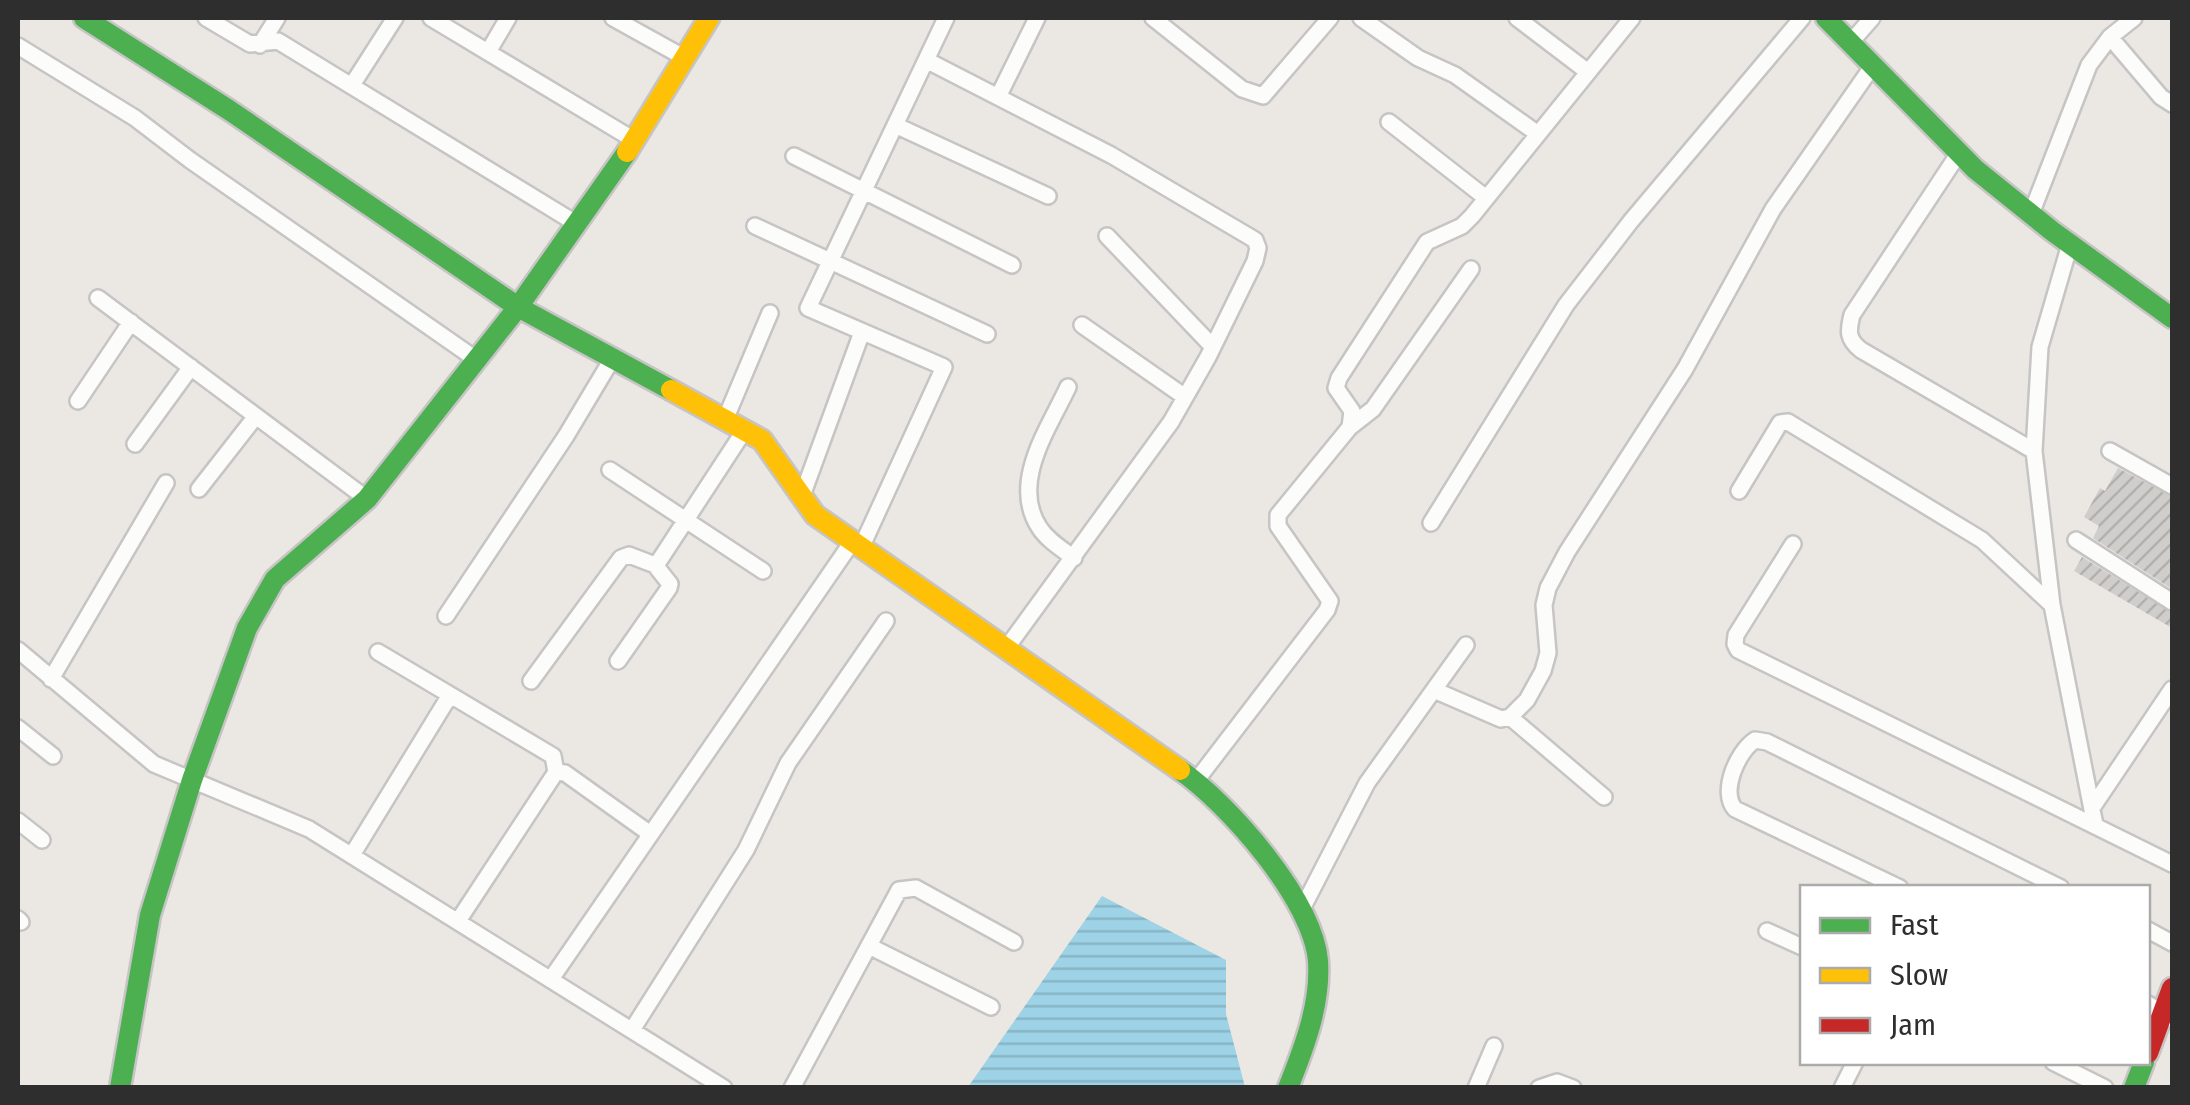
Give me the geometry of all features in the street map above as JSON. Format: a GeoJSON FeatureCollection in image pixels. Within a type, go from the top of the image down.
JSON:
{"type":"FeatureCollection","features":[{"type":"Feature","properties":{"kind":"street"},"geometry":{"type":"LineString","coordinates":[[84,18],[229,110],[518,307],[762,440],[815,515],[1008,646],[1196,781],[1266,854],[1312,927],[1318,962],[1307,1040],[1288,1088]]}},
{"type":"Feature","properties":{"kind":"street"},"geometry":{"type":"LineString","coordinates":[[206,18],[250,44],[278,41],[577,224]]}},
{"type":"Feature","properties":{"kind":"street"},"geometry":{"type":"LineString","coordinates":[[260,45],[277,18]]}},
{"type":"Feature","properties":{"kind":"street"},"geometry":{"type":"LineString","coordinates":[[352,85],[396,18]]}},
{"type":"Feature","properties":{"kind":"street"},"geometry":{"type":"LineString","coordinates":[[431,18],[634,140]]}},
{"type":"Feature","properties":{"kind":"street"},"geometry":{"type":"LineString","coordinates":[[488,52],[508,18]]}},
{"type":"Feature","properties":{"kind":"street"},"geometry":{"type":"LineString","coordinates":[[613,18],[685,58]]}},
{"type":"Feature","properties":{"kind":"street"},"geometry":{"type":"LineString","coordinates":[[120,1088],[150,915],[192,780],[247,628],[274,580],[368,499],[518,307],[634,140],[709,18]]}},
{"type":"Feature","properties":{"kind":"street"},"geometry":{"type":"LineString","coordinates":[[998,97],[1037,18]]}},
{"type":"Feature","properties":{"kind":"street"},"geometry":{"type":"LineString","coordinates":[[1153,18],[1242,88],[1264,96],[1330,18]]}},
{"type":"Feature","properties":{"kind":"street"},"geometry":{"type":"LineString","coordinates":[[1361,18],[1538,134]]}},
{"type":"Feature","properties":{"kind":"street"},"geometry":{"type":"LineString","coordinates":[[1517,18],[1588,72]]}},
{"type":"Feature","properties":{"kind":"street"},"geometry":{"type":"LineString","coordinates":[[1350,427],[1352,410],[1336,388],[1339,378],[1428,242],[1462,226],[1632,18]]}},
{"type":"Feature","properties":{"kind":"street"},"geometry":{"type":"LineString","coordinates":[[1431,523],[1566,305],[1631,221],[1802,18]]}},
{"type":"Feature","properties":{"kind":"street"},"geometry":{"type":"LineString","coordinates":[[1826,18],[1960,152],[2031,214],[2172,318]]}},
{"type":"Feature","properties":{"kind":"street"},"geometry":{"type":"LineString","coordinates":[[1851,42],[1872,18]]}},
{"type":"Feature","properties":{"kind":"street"},"geometry":{"type":"LineString","coordinates":[[2031,214],[2089,65],[2110,38],[2134,18]]}},
{"type":"Feature","properties":{"kind":"street"},"geometry":{"type":"LineString","coordinates":[[550,979],[649,833],[856,545],[944,367],[808,308],[926,60],[941,19]]}},
{"type":"Feature","properties":{"kind":"street"},"geometry":{"type":"LineString","coordinates":[[2110,38],[2160,97],[2172,104]]}},
{"type":"Feature","properties":{"kind":"street"},"geometry":{"type":"LineString","coordinates":[[18,46],[135,118],[477,360]]}},
{"type":"Feature","properties":{"kind":"street"},"geometry":{"type":"LineString","coordinates":[[926,60],[1111,155],[1255,240],[1258,248],[1213,347],[1171,422],[1008,646]]}},
{"type":"Feature","properties":{"kind":"street"},"geometry":{"type":"LineString","coordinates":[[1434,690],[1501,719],[1510,717],[1527,700],[1548,653],[1544,605],[1548,588],[1567,552],[1685,370],[1773,209],[1874,64]]}},
{"type":"Feature","properties":{"kind":"street"},"geometry":{"type":"LineString","coordinates":[[1388,122],[1486,198]]}},
{"type":"Feature","properties":{"kind":"street"},"geometry":{"type":"LineString","coordinates":[[895,125],[1048,196]]}},
{"type":"Feature","properties":{"kind":"street"},"geometry":{"type":"LineString","coordinates":[[1960,152],[1852,315],[1848,332],[1852,343],[1861,350],[2034,451]]}},
{"type":"Feature","properties":{"kind":"street"},"geometry":{"type":"LineString","coordinates":[[794,156],[1012,266]]}},
{"type":"Feature","properties":{"kind":"street"},"geometry":{"type":"LineString","coordinates":[[755,226],[987,334]]}},
{"type":"Feature","properties":{"kind":"street"},"geometry":{"type":"LineString","coordinates":[[1107,236],[1213,347]]}},
{"type":"Feature","properties":{"kind":"street"},"geometry":{"type":"LineString","coordinates":[[2070,244],[2040,347],[2034,451],[2052,605],[2095,826]]}},
{"type":"Feature","properties":{"kind":"street"},"geometry":{"type":"LineString","coordinates":[[1196,781],[1328,610],[1330,601],[1278,526],[1278,514],[1350,427],[1373,409],[1471,270]]}},
{"type":"Feature","properties":{"kind":"street"},"geometry":{"type":"LineString","coordinates":[[98,298],[368,499]]}},
{"type":"Feature","properties":{"kind":"street"},"geometry":{"type":"LineString","coordinates":[[725,420],[770,313]]}},
{"type":"Feature","properties":{"kind":"street"},"geometry":{"type":"LineString","coordinates":[[78,401],[130,322]]}},
{"type":"Feature","properties":{"kind":"street"},"geometry":{"type":"LineString","coordinates":[[1082,325],[1185,397]]}},
{"type":"Feature","properties":{"kind":"street"},"geometry":{"type":"LineString","coordinates":[[802,496],[862,332]]}},
{"type":"Feature","properties":{"kind":"street"},"geometry":{"type":"LineString","coordinates":[[446,616],[566,436],[612,359]]}},
{"type":"Feature","properties":{"kind":"street"},"geometry":{"type":"LineString","coordinates":[[135,444],[191,367]]}},
{"type":"Feature","properties":{"kind":"street"},"geometry":{"type":"LineString","coordinates":[[1068,387],[1028,480],[1038,527],[1074,558]]}},
{"type":"Feature","properties":{"kind":"street"},"geometry":{"type":"LineString","coordinates":[[198,489],[256,416]]}},
{"type":"Feature","properties":{"kind":"street"},"geometry":{"type":"LineString","coordinates":[[1739,491],[1780,423],[1788,422],[1982,540],[2052,605]]}},
{"type":"Feature","properties":{"kind":"street"},"geometry":{"type":"LineString","coordinates":[[655,566],[744,431]]}},
{"type":"Feature","properties":{"kind":"street"},"geometry":{"type":"LineString","coordinates":[[2110,451],[2172,486]]}},
{"type":"Feature","properties":{"kind":"street"},"geometry":{"type":"LineString","coordinates":[[610,470],[763,572]]}},
{"type":"Feature","properties":{"kind":"street"},"geometry":{"type":"LineString","coordinates":[[51,679],[166,483]]}},
{"type":"Feature","properties":{"kind":"street"},"geometry":{"type":"LineString","coordinates":[[2076,540],[2172,602]]}},
{"type":"Feature","properties":{"kind":"street"},"geometry":{"type":"LineString","coordinates":[[1793,544],[1736,635],[1738,650],[2172,864]]}},
{"type":"Feature","properties":{"kind":"street"},"geometry":{"type":"LineString","coordinates":[[531,681],[620,558],[629,555],[655,566],[670,584],[618,660]]}},
{"type":"Feature","properties":{"kind":"street"},"geometry":{"type":"LineString","coordinates":[[632,1030],[746,850],[788,763],[886,621]]}},
{"type":"Feature","properties":{"kind":"street"},"geometry":{"type":"LineString","coordinates":[[1302,909],[1357,799],[1466,646]]}},
{"type":"Feature","properties":{"kind":"street"},"geometry":{"type":"LineString","coordinates":[[18,650],[154,764],[309,828],[724,1088]]}},
{"type":"Feature","properties":{"kind":"street"},"geometry":{"type":"LineString","coordinates":[[378,652],[553,756],[556,772],[458,921]]}},
{"type":"Feature","properties":{"kind":"street"},"geometry":{"type":"LineString","coordinates":[[2092,808],[2172,689]]}},
{"type":"Feature","properties":{"kind":"street"},"geometry":{"type":"LineString","coordinates":[[352,856],[450,695]]}},
{"type":"Feature","properties":{"kind":"street"},"geometry":{"type":"LineString","coordinates":[[1510,717],[1604,798]]}},
{"type":"Feature","properties":{"kind":"street"},"geometry":{"type":"LineString","coordinates":[[18,728],[53,756]]}},
{"type":"Feature","properties":{"kind":"street"},"geometry":{"type":"LineString","coordinates":[[1894,885],[1735,810],[1728,802],[1727,790],[1747,746],[1755,740],[1766,742],[2055,885]]}},
{"type":"Feature","properties":{"kind":"street"},"geometry":{"type":"LineString","coordinates":[[556,772],[565,773],[649,833]]}},
{"type":"Feature","properties":{"kind":"street"},"geometry":{"type":"LineString","coordinates":[[18,821],[42,840]]}},
{"type":"Feature","properties":{"kind":"street"},"geometry":{"type":"LineString","coordinates":[[792,1088],[899,890],[916,888],[1014,942]]}},
{"type":"Feature","properties":{"kind":"street"},"geometry":{"type":"LineString","coordinates":[[1767,931],[1800,945]]}},
{"type":"Feature","properties":{"kind":"street"},"geometry":{"type":"LineString","coordinates":[[869,946],[992,1007]]}},
{"type":"Feature","properties":{"kind":"street"},"geometry":{"type":"LineString","coordinates":[[2150,1047],[2172,988]]}},
{"type":"Feature","properties":{"kind":"street"},"geometry":{"type":"LineString","coordinates":[[1476,1088],[1494,1046]]}},
{"type":"Feature","properties":{"kind":"street"},"geometry":{"type":"LineString","coordinates":[[1842,1088],[1854,1065]]}},
{"type":"Feature","properties":{"kind":"street"},"geometry":{"type":"LineString","coordinates":[[2059,1065],[2105,1088]]}},
{"type":"Feature","properties":{"kind":"street"},"geometry":{"type":"LineString","coordinates":[[1539,1088],[1558,1082],[1574,1088]]}},
{"type":"Feature","properties":{"kind":"water"},"geometry":{"type":"Polygon","coordinates":[[[1102,896],[1226,960],[1226,1014],[1245,1087],[968,1087],[1102,896]]]}},
{"type":"Feature","properties":{"kind":"building"},"geometry":{"type":"Polygon","coordinates":[[[2118,468],[2172,497],[2172,589],[2093,538],[2099,526],[2084,517],[2100,488],[2105,491],[2118,468]]]}},
{"type":"Feature","properties":{"kind":"building"},"geometry":{"type":"Polygon","coordinates":[[[2082,557],[2172,613],[2172,628],[2074,571],[2082,557]]]}},
{"type":"Feature","properties":{"kind":"traffic: fast"},"geometry":{"type":"LineString","coordinates":[[84,18],[229,110],[518,307],[671,390]]}},
{"type":"Feature","properties":{"kind":"traffic: fast"},"geometry":{"type":"LineString","coordinates":[[1826,18],[1975,169],[2172,318]]}},
{"type":"Feature","properties":{"kind":"traffic: fast"},"geometry":{"type":"LineString","coordinates":[[120,1088],[150,915],[192,780],[247,628],[275,579],[367,499],[518,307],[627,152]]}},
{"type":"Feature","properties":{"kind":"traffic: fast"},"geometry":{"type":"LineString","coordinates":[[1180,770],[1222,806],[1266,855],[1301,910],[1313,937],[1318,961],[1317,993],[1288,1088]]}},
{"type":"Feature","properties":{"kind":"traffic: fast"},"geometry":{"type":"LineString","coordinates":[[2134,1088],[2143,1065]]}},
{"type":"Feature","properties":{"kind":"traffic: slow"},"geometry":{"type":"LineString","coordinates":[[627,152],[709,18]]}},
{"type":"Feature","properties":{"kind":"traffic: slow"},"geometry":{"type":"LineString","coordinates":[[671,390],[762,440],[815,515],[1180,770]]}},
{"type":"Feature","properties":{"kind":"traffic: jam"},"geometry":{"type":"LineString","coordinates":[[2150,1048],[2172,988]]}}]}
